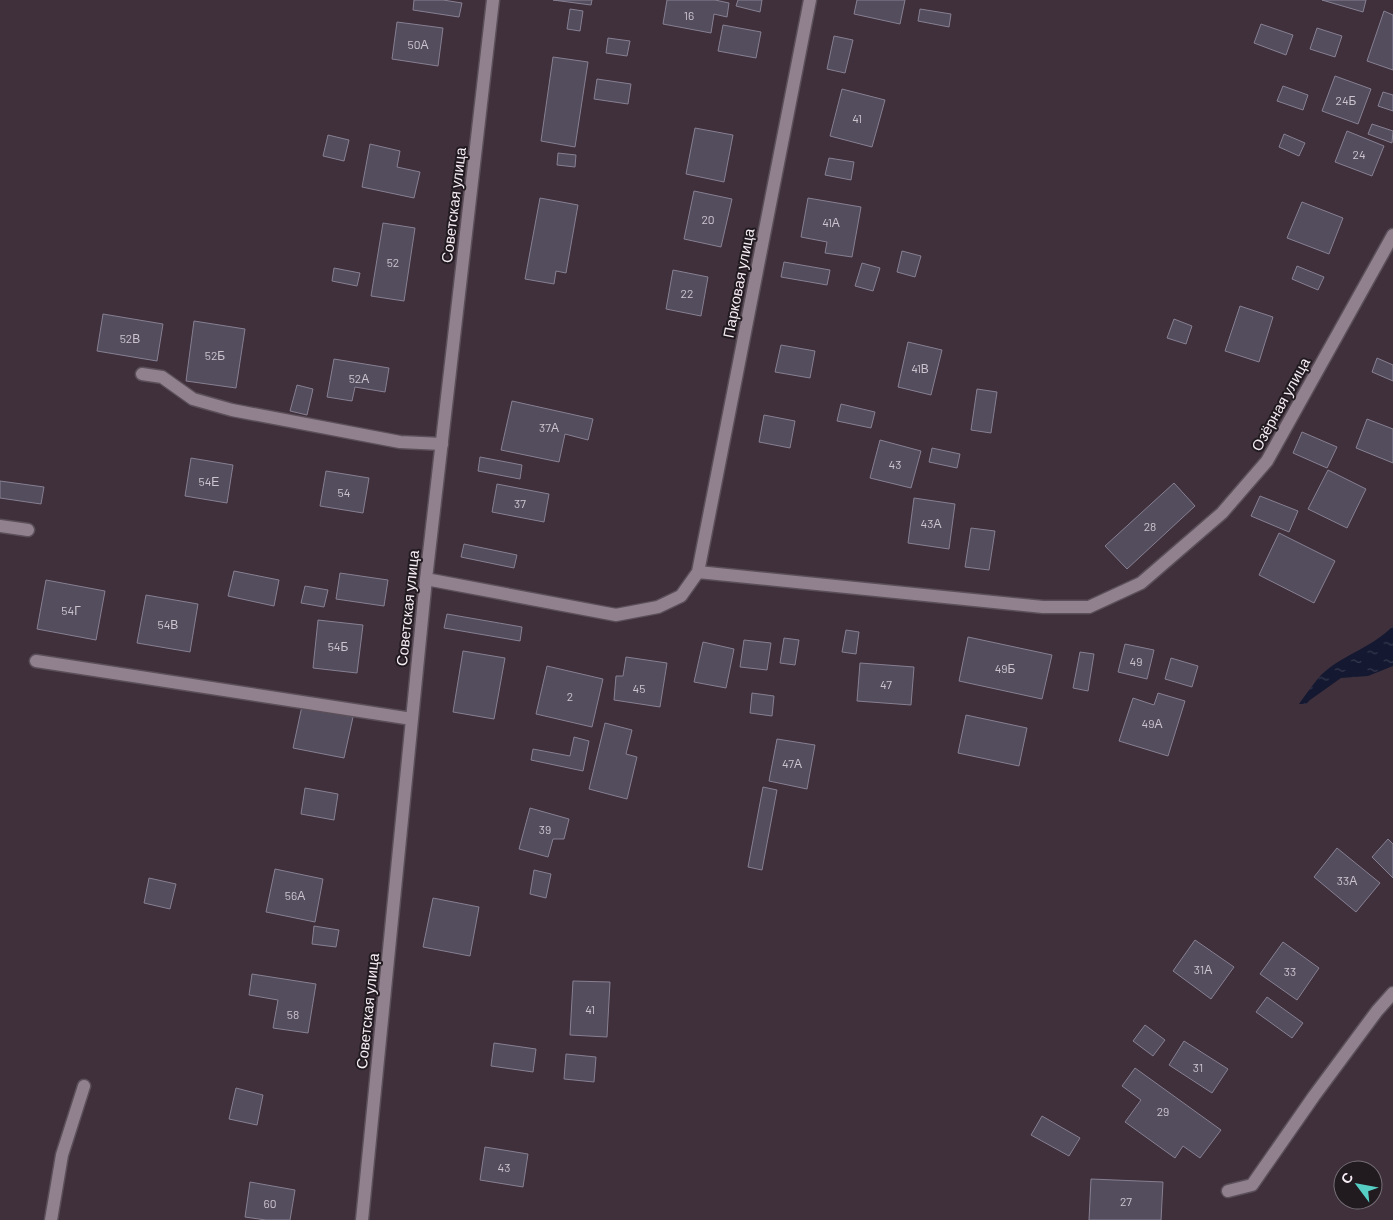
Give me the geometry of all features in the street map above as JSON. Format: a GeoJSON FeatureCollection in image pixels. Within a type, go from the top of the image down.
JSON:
{"type":"FeatureCollection","features":[{"type":"Feature","properties":{"kind":"street","name":"Советская улица"},"geometry":{"type":"LineString","coordinates":[[362,1220],[426,579],[493,0]]}},
{"type":"Feature","properties":{"kind":"street","name":"Парковая улица"},"geometry":{"type":"LineString","coordinates":[[698,572],[810,0]]}},
{"type":"Feature","properties":{"kind":"street","name":"Озёрная улица"},"geometry":{"type":"LineString","coordinates":[[698,572],[1043,607],[1089,606],[1141,583],[1222,513],[1267,461],[1393,236]]}},
{"type":"Feature","properties":{"kind":"street"},"geometry":{"type":"LineString","coordinates":[[142,374],[162,378],[193,398],[232,410],[400,442],[442,444]]}},
{"type":"Feature","properties":{"kind":"street"},"geometry":{"type":"LineString","coordinates":[[0,526],[28,530]]}},
{"type":"Feature","properties":{"kind":"street"},"geometry":{"type":"LineString","coordinates":[[426,579],[616,615],[658,608],[681,596],[698,572]]}},
{"type":"Feature","properties":{"kind":"street"},"geometry":{"type":"LineString","coordinates":[[36,661],[412,719]]}},
{"type":"Feature","properties":{"kind":"street"},"geometry":{"type":"LineString","coordinates":[[1228,1191],[1252,1185],[1314,1096],[1377,1011],[1393,993]]}},
{"type":"Feature","properties":{"kind":"street"},"geometry":{"type":"LineString","coordinates":[[51,1220],[62,1155],[84,1086]]}},
{"type":"Feature","properties":{"kind":"water"},"geometry":{"type":"Polygon","coordinates":[[[1393,626],[1393,666],[1368,676],[1341,678],[1306,704],[1299,704],[1318,678],[1329,668],[1376,640],[1393,626]]]}},
{"type":"Feature","properties":{"kind":"building"},"geometry":{"type":"Polygon","coordinates":[[[414,0],[443,0],[462,3],[459,17],[413,10],[414,0]]]}},
{"type":"Feature","properties":{"kind":"building"},"geometry":{"type":"Polygon","coordinates":[[[553,0],[592,0],[591,5],[553,0]]]}},
{"type":"Feature","properties":{"kind":"building"},"geometry":{"type":"Polygon","coordinates":[[[667,0],[715,0],[729,3],[727,17],[714,14],[711,33],[663,24],[667,0]]]}},
{"type":"Feature","properties":{"kind":"building"},"geometry":{"type":"Polygon","coordinates":[[[738,0],[762,0],[760,12],[736,6],[738,0]]]}},
{"type":"Feature","properties":{"kind":"building"},"geometry":{"type":"Polygon","coordinates":[[[857,0],[905,0],[900,24],[854,14],[857,0]]]}},
{"type":"Feature","properties":{"kind":"building"},"geometry":{"type":"Polygon","coordinates":[[[1322,0],[1366,0],[1363,12],[1322,0]]]}},
{"type":"Feature","properties":{"kind":"building"},"geometry":{"type":"Polygon","coordinates":[[[570,9],[583,11],[580,31],[567,29],[570,9]]]}},
{"type":"Feature","properties":{"kind":"building"},"geometry":{"type":"Polygon","coordinates":[[[920,9],[951,14],[949,27],[918,21],[920,9]]]}},
{"type":"Feature","properties":{"kind":"building"},"geometry":{"type":"Polygon","coordinates":[[[1384,11],[1393,15],[1393,70],[1367,61],[1384,11]]]}},
{"type":"Feature","properties":{"kind":"building"},"geometry":{"type":"Polygon","coordinates":[[[397,22],[443,28],[438,66],[392,59],[397,22]]]}},
{"type":"Feature","properties":{"kind":"building"},"geometry":{"type":"Polygon","coordinates":[[[1261,24],[1293,35],[1286,55],[1254,43],[1261,24]]]}},
{"type":"Feature","properties":{"kind":"building"},"geometry":{"type":"Polygon","coordinates":[[[723,25],[761,32],[756,58],[718,51],[723,25]]]}},
{"type":"Feature","properties":{"kind":"building"},"geometry":{"type":"Polygon","coordinates":[[[1317,28],[1342,36],[1335,57],[1310,49],[1317,28]]]}},
{"type":"Feature","properties":{"kind":"building"},"geometry":{"type":"Polygon","coordinates":[[[834,36],[853,40],[845,73],[827,69],[834,36]]]}},
{"type":"Feature","properties":{"kind":"building"},"geometry":{"type":"Polygon","coordinates":[[[608,38],[630,41],[627,56],[606,53],[608,38]]]}},
{"type":"Feature","properties":{"kind":"building"},"geometry":{"type":"Polygon","coordinates":[[[553,57],[588,62],[575,147],[541,141],[553,57]]]}},
{"type":"Feature","properties":{"kind":"building"},"geometry":{"type":"Polygon","coordinates":[[[1335,76],[1371,89],[1358,124],[1322,111],[1335,76]]]}},
{"type":"Feature","properties":{"kind":"building"},"geometry":{"type":"Polygon","coordinates":[[[597,79],[631,84],[628,104],[594,99],[597,79]]]}},
{"type":"Feature","properties":{"kind":"building"},"geometry":{"type":"Polygon","coordinates":[[[1283,86],[1308,95],[1303,110],[1277,101],[1283,86]]]}},
{"type":"Feature","properties":{"kind":"building"},"geometry":{"type":"Polygon","coordinates":[[[842,89],[885,100],[872,147],[830,136],[842,89]]]}},
{"type":"Feature","properties":{"kind":"building"},"geometry":{"type":"Polygon","coordinates":[[[1383,92],[1393,95],[1393,111],[1378,106],[1383,92]]]}},
{"type":"Feature","properties":{"kind":"building"},"geometry":{"type":"Polygon","coordinates":[[[1372,124],[1393,131],[1392,143],[1368,134],[1372,124]]]}},
{"type":"Feature","properties":{"kind":"building"},"geometry":{"type":"Polygon","coordinates":[[[695,128],[733,135],[724,182],[686,174],[695,128]]]}},
{"type":"Feature","properties":{"kind":"building"},"geometry":{"type":"Polygon","coordinates":[[[1347,131],[1384,146],[1372,176],[1335,162],[1347,131]]]}},
{"type":"Feature","properties":{"kind":"building"},"geometry":{"type":"Polygon","coordinates":[[[1284,134],[1305,143],[1299,156],[1279,147],[1284,134]]]}},
{"type":"Feature","properties":{"kind":"building"},"geometry":{"type":"Polygon","coordinates":[[[328,135],[349,140],[344,161],[323,156],[328,135]]]}},
{"type":"Feature","properties":{"kind":"building"},"geometry":{"type":"Polygon","coordinates":[[[370,144],[400,151],[397,167],[420,172],[414,198],[362,187],[370,144]]]}},
{"type":"Feature","properties":{"kind":"building"},"geometry":{"type":"Polygon","coordinates":[[[558,153],[576,155],[575,167],[557,165],[558,153]]]}},
{"type":"Feature","properties":{"kind":"building"},"geometry":{"type":"Polygon","coordinates":[[[829,158],[854,162],[851,180],[825,175],[829,158]]]}},
{"type":"Feature","properties":{"kind":"building"},"geometry":{"type":"Polygon","coordinates":[[[694,191],[732,199],[721,247],[684,239],[694,191]]]}},
{"type":"Feature","properties":{"kind":"building"},"geometry":{"type":"Polygon","coordinates":[[[540,198],[578,205],[566,273],[556,271],[554,284],[525,279],[540,198]]]}},
{"type":"Feature","properties":{"kind":"building"},"geometry":{"type":"Polygon","coordinates":[[[808,198],[861,207],[852,257],[825,253],[827,242],[801,237],[808,198]]]}},
{"type":"Feature","properties":{"kind":"building"},"geometry":{"type":"Polygon","coordinates":[[[1302,202],[1343,218],[1329,254],[1287,238],[1302,202]]]}},
{"type":"Feature","properties":{"kind":"building"},"geometry":{"type":"Polygon","coordinates":[[[383,223],[415,228],[404,301],[371,296],[383,223]]]}},
{"type":"Feature","properties":{"kind":"building"},"geometry":{"type":"Polygon","coordinates":[[[902,251],[921,256],[915,277],[897,272],[902,251]]]}},
{"type":"Feature","properties":{"kind":"building"},"geometry":{"type":"Polygon","coordinates":[[[784,262],[830,270],[827,285],[781,277],[784,262]]]}},
{"type":"Feature","properties":{"kind":"building"},"geometry":{"type":"Polygon","coordinates":[[[862,263],[880,268],[873,291],[855,286],[862,263]]]}},
{"type":"Feature","properties":{"kind":"building"},"geometry":{"type":"Polygon","coordinates":[[[1297,266],[1324,277],[1318,290],[1292,279],[1297,266]]]}},
{"type":"Feature","properties":{"kind":"building"},"geometry":{"type":"Polygon","coordinates":[[[334,268],[360,273],[357,286],[332,281],[334,268]]]}},
{"type":"Feature","properties":{"kind":"building"},"geometry":{"type":"Polygon","coordinates":[[[673,270],[708,277],[701,316],[666,309],[673,270]]]}},
{"type":"Feature","properties":{"kind":"building"},"geometry":{"type":"Polygon","coordinates":[[[1240,306],[1273,317],[1259,362],[1225,351],[1240,306]]]}},
{"type":"Feature","properties":{"kind":"building"},"geometry":{"type":"Polygon","coordinates":[[[103,314],[163,324],[157,361],[97,351],[103,314]]]}},
{"type":"Feature","properties":{"kind":"building"},"geometry":{"type":"Polygon","coordinates":[[[1174,319],[1192,326],[1186,344],[1167,338],[1174,319]]]}},
{"type":"Feature","properties":{"kind":"building"},"geometry":{"type":"Polygon","coordinates":[[[194,321],[245,329],[236,388],[186,381],[194,321]]]}},
{"type":"Feature","properties":{"kind":"building"},"geometry":{"type":"Polygon","coordinates":[[[908,342],[942,350],[931,395],[898,387],[908,342]]]}},
{"type":"Feature","properties":{"kind":"building"},"geometry":{"type":"Polygon","coordinates":[[[781,345],[815,351],[810,378],[775,372],[781,345]]]}},
{"type":"Feature","properties":{"kind":"building"},"geometry":{"type":"Polygon","coordinates":[[[1377,358],[1393,365],[1393,381],[1372,372],[1377,358]]]}},
{"type":"Feature","properties":{"kind":"building"},"geometry":{"type":"Polygon","coordinates":[[[334,359],[389,368],[385,392],[355,387],[352,401],[327,397],[334,359]]]}},
{"type":"Feature","properties":{"kind":"building"},"geometry":{"type":"Polygon","coordinates":[[[297,385],[313,389],[307,415],[290,411],[297,385]]]}},
{"type":"Feature","properties":{"kind":"building"},"geometry":{"type":"Polygon","coordinates":[[[977,389],[997,392],[991,433],[971,430],[977,389]]]}},
{"type":"Feature","properties":{"kind":"building"},"geometry":{"type":"Polygon","coordinates":[[[512,401],[593,419],[588,440],[565,434],[559,462],[501,450],[512,401]]]}},
{"type":"Feature","properties":{"kind":"building"},"geometry":{"type":"Polygon","coordinates":[[[841,404],[875,412],[871,428],[837,421],[841,404]]]}},
{"type":"Feature","properties":{"kind":"building"},"geometry":{"type":"Polygon","coordinates":[[[764,415],[795,421],[790,448],[759,442],[764,415]]]}},
{"type":"Feature","properties":{"kind":"building"},"geometry":{"type":"Polygon","coordinates":[[[1367,419],[1393,429],[1393,463],[1356,448],[1367,419]]]}},
{"type":"Feature","properties":{"kind":"building"},"geometry":{"type":"Polygon","coordinates":[[[1302,432],[1337,447],[1327,468],[1293,453],[1302,432]]]}},
{"type":"Feature","properties":{"kind":"building"},"geometry":{"type":"Polygon","coordinates":[[[880,440],[921,451],[911,488],[870,478],[880,440]]]}},
{"type":"Feature","properties":{"kind":"building"},"geometry":{"type":"Polygon","coordinates":[[[932,448],[960,454],[957,468],[929,462],[932,448]]]}},
{"type":"Feature","properties":{"kind":"building"},"geometry":{"type":"Polygon","coordinates":[[[480,457],[522,465],[520,479],[478,471],[480,457]]]}},
{"type":"Feature","properties":{"kind":"building"},"geometry":{"type":"Polygon","coordinates":[[[191,458],[233,465],[227,503],[185,496],[191,458]]]}},
{"type":"Feature","properties":{"kind":"building"},"geometry":{"type":"Polygon","coordinates":[[[1328,470],[1366,489],[1347,528],[1308,509],[1328,470]]]}},
{"type":"Feature","properties":{"kind":"building"},"geometry":{"type":"Polygon","coordinates":[[[326,471],[369,478],[363,513],[320,506],[326,471]]]}},
{"type":"Feature","properties":{"kind":"building"},"geometry":{"type":"Polygon","coordinates":[[[0,481],[44,487],[41,504],[0,498],[0,481]]]}},
{"type":"Feature","properties":{"kind":"building"},"geometry":{"type":"Polygon","coordinates":[[[1174,483],[1195,506],[1127,569],[1105,546],[1174,483]]]}},
{"type":"Feature","properties":{"kind":"building"},"geometry":{"type":"Polygon","coordinates":[[[497,484],[549,494],[544,522],[492,512],[497,484]]]}},
{"type":"Feature","properties":{"kind":"building"},"geometry":{"type":"Polygon","coordinates":[[[1260,496],[1298,511],[1289,532],[1251,516],[1260,496]]]}},
{"type":"Feature","properties":{"kind":"building"},"geometry":{"type":"Polygon","coordinates":[[[914,498],[955,504],[949,549],[908,543],[914,498]]]}},
{"type":"Feature","properties":{"kind":"building"},"geometry":{"type":"Polygon","coordinates":[[[971,528],[995,531],[989,570],[965,567],[971,528]]]}},
{"type":"Feature","properties":{"kind":"building"},"geometry":{"type":"Polygon","coordinates":[[[1279,533],[1335,561],[1314,603],[1259,575],[1279,533]]]}},
{"type":"Feature","properties":{"kind":"building"},"geometry":{"type":"Polygon","coordinates":[[[464,544],[517,555],[514,568],[461,557],[464,544]]]}},
{"type":"Feature","properties":{"kind":"building"},"geometry":{"type":"Polygon","coordinates":[[[234,571],[279,580],[274,606],[228,596],[234,571]]]}},
{"type":"Feature","properties":{"kind":"building"},"geometry":{"type":"Polygon","coordinates":[[[340,573],[388,580],[384,606],[336,599],[340,573]]]}},
{"type":"Feature","properties":{"kind":"building"},"geometry":{"type":"Polygon","coordinates":[[[46,580],[105,591],[96,640],[37,629],[46,580]]]}},
{"type":"Feature","properties":{"kind":"building"},"geometry":{"type":"Polygon","coordinates":[[[305,586],[328,590],[324,607],[301,603],[305,586]]]}},
{"type":"Feature","properties":{"kind":"building"},"geometry":{"type":"Polygon","coordinates":[[[146,595],[198,604],[190,652],[137,643],[146,595]]]}},
{"type":"Feature","properties":{"kind":"building"},"geometry":{"type":"Polygon","coordinates":[[[447,614],[522,627],[520,641],[444,628],[447,614]]]}},
{"type":"Feature","properties":{"kind":"building"},"geometry":{"type":"Polygon","coordinates":[[[318,620],[363,625],[357,673],[313,668],[318,620]]]}},
{"type":"Feature","properties":{"kind":"building"},"geometry":{"type":"Polygon","coordinates":[[[846,630],[859,632],[856,654],[842,652],[846,630]]]}},
{"type":"Feature","properties":{"kind":"building"},"geometry":{"type":"Polygon","coordinates":[[[968,637],[1052,655],[1042,699],[959,681],[968,637]]]}},
{"type":"Feature","properties":{"kind":"building"},"geometry":{"type":"Polygon","coordinates":[[[784,638],[799,640],[795,665],[780,663],[784,638]]]}},
{"type":"Feature","properties":{"kind":"building"},"geometry":{"type":"Polygon","coordinates":[[[744,640],[771,643],[767,670],[740,667],[744,640]]]}},
{"type":"Feature","properties":{"kind":"building"},"geometry":{"type":"Polygon","coordinates":[[[703,642],[734,649],[726,688],[694,682],[703,642]]]}},
{"type":"Feature","properties":{"kind":"building"},"geometry":{"type":"Polygon","coordinates":[[[1125,644],[1154,650],[1147,679],[1118,672],[1125,644]]]}},
{"type":"Feature","properties":{"kind":"building"},"geometry":{"type":"Polygon","coordinates":[[[463,651],[505,658],[494,719],[453,712],[463,651]]]}},
{"type":"Feature","properties":{"kind":"building"},"geometry":{"type":"Polygon","coordinates":[[[1080,652],[1094,654],[1088,691],[1073,688],[1080,652]]]}},
{"type":"Feature","properties":{"kind":"building"},"geometry":{"type":"Polygon","coordinates":[[[626,657],[667,663],[660,707],[614,700],[616,676],[623,676],[626,657]]]}},
{"type":"Feature","properties":{"kind":"building"},"geometry":{"type":"Polygon","coordinates":[[[1171,658],[1198,666],[1192,687],[1165,679],[1171,658]]]}},
{"type":"Feature","properties":{"kind":"building"},"geometry":{"type":"Polygon","coordinates":[[[860,663],[914,667],[911,705],[857,701],[860,663]]]}},
{"type":"Feature","properties":{"kind":"building"},"geometry":{"type":"Polygon","coordinates":[[[547,666],[603,679],[592,727],[536,714],[547,666]]]}},
{"type":"Feature","properties":{"kind":"building"},"geometry":{"type":"Polygon","coordinates":[[[752,693],[774,696],[772,716],[750,713],[752,693]]]}},
{"type":"Feature","properties":{"kind":"building"},"geometry":{"type":"Polygon","coordinates":[[[1158,693],[1185,701],[1168,756],[1119,741],[1133,698],[1154,705],[1158,693]]]}},
{"type":"Feature","properties":{"kind":"building"},"geometry":{"type":"Polygon","coordinates":[[[302,706],[353,717],[344,758],[293,748],[302,706]]]}},
{"type":"Feature","properties":{"kind":"building"},"geometry":{"type":"Polygon","coordinates":[[[966,715],[1027,728],[1019,766],[958,753],[966,715]]]}},
{"type":"Feature","properties":{"kind":"building"},"geometry":{"type":"Polygon","coordinates":[[[605,723],[632,730],[626,754],[637,757],[627,799],[589,789],[605,723]]]}},
{"type":"Feature","properties":{"kind":"building"},"geometry":{"type":"Polygon","coordinates":[[[574,737],[589,741],[583,771],[531,760],[533,749],[570,756],[574,737]]]}},
{"type":"Feature","properties":{"kind":"building"},"geometry":{"type":"Polygon","coordinates":[[[777,739],[815,745],[807,789],[769,781],[777,739]]]}},
{"type":"Feature","properties":{"kind":"building"},"geometry":{"type":"Polygon","coordinates":[[[763,787],[777,790],[762,870],[748,867],[763,787]]]}},
{"type":"Feature","properties":{"kind":"building"},"geometry":{"type":"Polygon","coordinates":[[[305,788],[338,794],[334,820],[301,814],[305,788]]]}},
{"type":"Feature","properties":{"kind":"building"},"geometry":{"type":"Polygon","coordinates":[[[530,808],[569,819],[564,839],[553,839],[548,857],[519,849],[530,808]]]}},
{"type":"Feature","properties":{"kind":"building"},"geometry":{"type":"Polygon","coordinates":[[[1388,839],[1393,844],[1393,878],[1372,857],[1388,839]]]}},
{"type":"Feature","properties":{"kind":"building"},"geometry":{"type":"Polygon","coordinates":[[[1337,848],[1380,883],[1356,912],[1314,877],[1337,848]]]}},
{"type":"Feature","properties":{"kind":"building"},"geometry":{"type":"Polygon","coordinates":[[[275,869],[323,879],[315,922],[266,912],[275,869]]]}},
{"type":"Feature","properties":{"kind":"building"},"geometry":{"type":"Polygon","coordinates":[[[534,870],[551,874],[546,898],[530,894],[534,870]]]}},
{"type":"Feature","properties":{"kind":"building"},"geometry":{"type":"Polygon","coordinates":[[[149,878],[176,884],[170,909],[144,903],[149,878]]]}},
{"type":"Feature","properties":{"kind":"building"},"geometry":{"type":"Polygon","coordinates":[[[433,898],[479,907],[470,956],[423,947],[433,898]]]}},
{"type":"Feature","properties":{"kind":"building"},"geometry":{"type":"Polygon","coordinates":[[[314,926],[339,930],[336,947],[312,944],[314,926]]]}},
{"type":"Feature","properties":{"kind":"building"},"geometry":{"type":"Polygon","coordinates":[[[1195,940],[1234,967],[1211,999],[1173,971],[1195,940]]]}},
{"type":"Feature","properties":{"kind":"building"},"geometry":{"type":"Polygon","coordinates":[[[1283,942],[1319,968],[1297,1000],[1260,974],[1283,942]]]}},
{"type":"Feature","properties":{"kind":"building"},"geometry":{"type":"Polygon","coordinates":[[[252,974],[316,984],[308,1033],[273,1028],[278,1000],[249,995],[252,974]]]}},
{"type":"Feature","properties":{"kind":"building"},"geometry":{"type":"Polygon","coordinates":[[[573,981],[610,982],[607,1037],[570,1035],[573,981]]]}},
{"type":"Feature","properties":{"kind":"building"},"geometry":{"type":"Polygon","coordinates":[[[1267,997],[1303,1023],[1292,1038],[1256,1012],[1267,997]]]}},
{"type":"Feature","properties":{"kind":"building"},"geometry":{"type":"Polygon","coordinates":[[[1145,1025],[1165,1040],[1153,1056],[1133,1041],[1145,1025]]]}},
{"type":"Feature","properties":{"kind":"building"},"geometry":{"type":"Polygon","coordinates":[[[1184,1041],[1228,1069],[1212,1093],[1169,1065],[1184,1041]]]}},
{"type":"Feature","properties":{"kind":"building"},"geometry":{"type":"Polygon","coordinates":[[[494,1043],[536,1049],[533,1072],[491,1066],[494,1043]]]}},
{"type":"Feature","properties":{"kind":"building"},"geometry":{"type":"Polygon","coordinates":[[[566,1054],[596,1057],[594,1082],[564,1079],[566,1054]]]}},
{"type":"Feature","properties":{"kind":"building"},"geometry":{"type":"Polygon","coordinates":[[[1135,1068],[1221,1130],[1200,1158],[1183,1146],[1175,1158],[1125,1122],[1141,1100],[1122,1086],[1135,1068]]]}},
{"type":"Feature","properties":{"kind":"building"},"geometry":{"type":"Polygon","coordinates":[[[236,1088],[263,1095],[257,1125],[229,1119],[236,1088]]]}},
{"type":"Feature","properties":{"kind":"building"},"geometry":{"type":"Polygon","coordinates":[[[1042,1116],[1080,1138],[1069,1156],[1031,1135],[1042,1116]]]}},
{"type":"Feature","properties":{"kind":"building"},"geometry":{"type":"Polygon","coordinates":[[[485,1147],[528,1154],[523,1187],[480,1180],[485,1147]]]}},
{"type":"Feature","properties":{"kind":"building"},"geometry":{"type":"Polygon","coordinates":[[[1091,1179],[1163,1182],[1161,1220],[1089,1220],[1091,1179]]]}},
{"type":"Feature","properties":{"kind":"building"},"geometry":{"type":"Polygon","coordinates":[[[250,1182],[295,1190],[290,1220],[266,1220],[245,1217],[250,1182]]]}}]}
